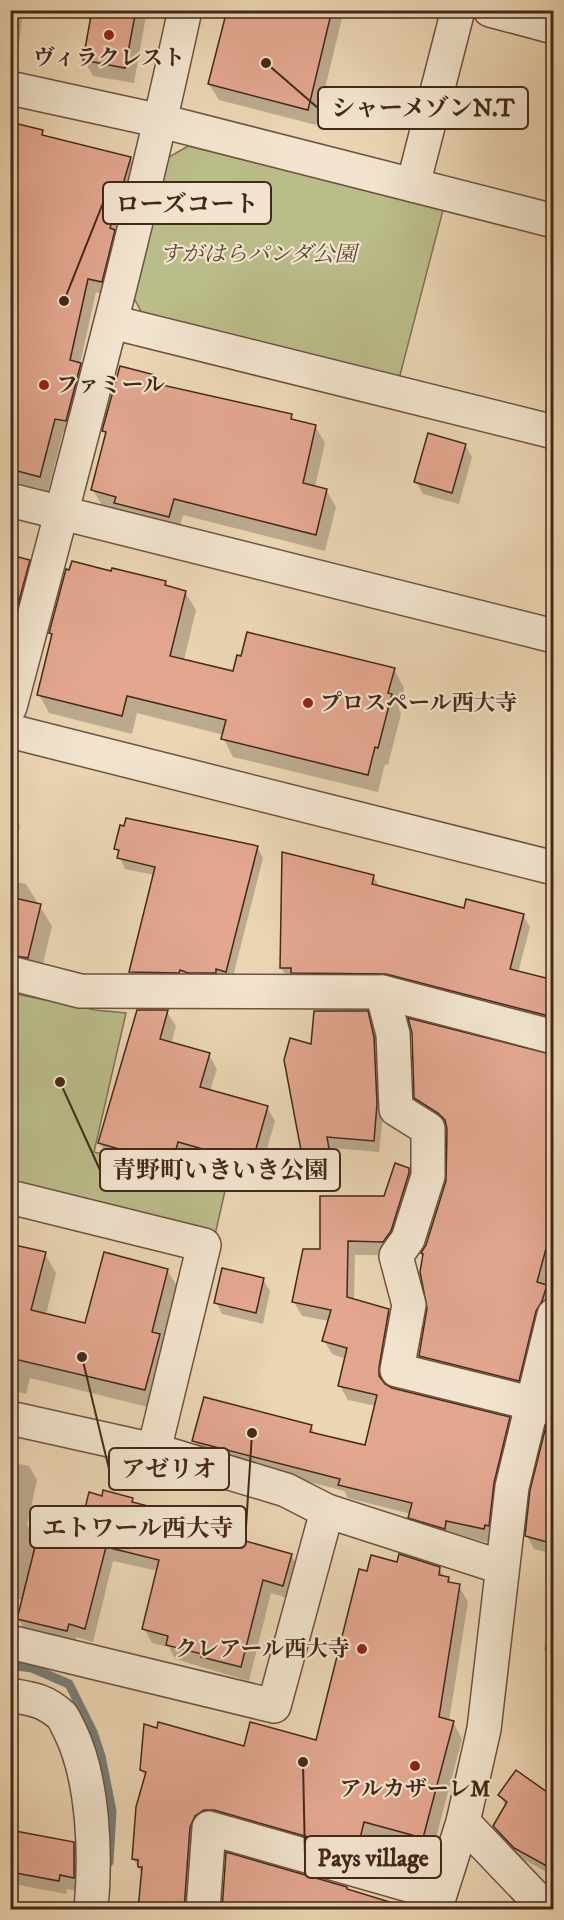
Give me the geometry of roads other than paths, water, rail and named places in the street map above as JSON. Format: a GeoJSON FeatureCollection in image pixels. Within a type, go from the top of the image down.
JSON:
{"type":"FeatureCollection","features":[{"type":"Feature","properties":{"kind":"street"},"geometry":{"type":"LineString","coordinates":[[10,707],[112,322],[161,121],[185,10]]}},
{"type":"Feature","properties":{"kind":"street"},"geometry":{"type":"LineString","coordinates":[[413,185],[458,10]]}},
{"type":"Feature","properties":{"kind":"street"},"geometry":{"type":"LineString","coordinates":[[490,10],[554,27]]}},
{"type":"Feature","properties":{"kind":"street"},"geometry":{"type":"LineString","coordinates":[[10,88],[161,121],[554,221]]}},
{"type":"Feature","properties":{"kind":"street"},"geometry":{"type":"LineString","coordinates":[[112,322],[554,432]]}},
{"type":"Feature","properties":{"kind":"street"},"geometry":{"type":"LineString","coordinates":[[10,500],[554,636]]}},
{"type":"Feature","properties":{"kind":"street"},"geometry":{"type":"LineString","coordinates":[[10,731],[554,868]]}},
{"type":"Feature","properties":{"kind":"street"},"geometry":{"type":"LineString","coordinates":[[10,974],[80,991],[382,992],[554,1036]]}},
{"type":"Feature","properties":{"kind":"street"},"geometry":{"type":"LineString","coordinates":[[382,992],[393,1034],[396,1109],[428,1130],[428,1176],[408,1239],[396,1256],[409,1305],[397,1370],[542,1407]]}},
{"type":"Feature","properties":{"kind":"street"},"geometry":{"type":"LineString","coordinates":[[10,1197],[204,1245],[154,1450]]}},
{"type":"Feature","properties":{"kind":"street"},"geometry":{"type":"LineString","coordinates":[[203,1910],[209,1828],[438,1902],[463,1822],[484,1729],[512,1487],[542,1407],[554,1315]]}},
{"type":"Feature","properties":{"kind":"street"},"geometry":{"type":"LineString","coordinates":[[10,1418],[154,1450],[286,1490],[327,1511],[501,1567]]}},
{"type":"Feature","properties":{"kind":"street"},"geometry":{"type":"LineString","coordinates":[[10,1642],[274,1706],[327,1511]]}},
{"type":"Feature","properties":{"kind":"street"},"geometry":{"type":"LineString","coordinates":[[10,1695],[41,1700],[63,1717],[78,1749],[90,1800],[93,1893],[91,1910]]}},
{"type":"Feature","properties":{"kind":"street"},"geometry":{"type":"LineString","coordinates":[[463,1822],[547,1910]]}},
{"type":"Feature","properties":{"kind":"waterway"},"geometry":{"type":"LineString","coordinates":[[10,1665],[32,1668],[69,1684],[93,1732],[101,1756],[112,1811],[109,1862]]}},
{"type":"Feature","properties":{"kind":"place","name":"ヴィラクレスト"},"geometry":{"type":"Point","coordinates":[109,35]}},
{"type":"Feature","properties":{"kind":"place","name":"シャーメゾンN.T"},"geometry":{"type":"Point","coordinates":[266,63]}},
{"type":"Feature","properties":{"kind":"place","name":"ローズコート"},"geometry":{"type":"Point","coordinates":[64,301]}},
{"type":"Feature","properties":{"kind":"place","name":"ファミール"},"geometry":{"type":"Point","coordinates":[44,385]}},
{"type":"Feature","properties":{"kind":"place","name":"プロスペール西大寺"},"geometry":{"type":"Point","coordinates":[308,703]}},
{"type":"Feature","properties":{"kind":"place","name":"青野町いきいき公園"},"geometry":{"type":"Point","coordinates":[60,1082]}},
{"type":"Feature","properties":{"kind":"place","name":"アゼリオ"},"geometry":{"type":"Point","coordinates":[82,1357]}},
{"type":"Feature","properties":{"kind":"place","name":"エトワール西大寺"},"geometry":{"type":"Point","coordinates":[252,1433]}},
{"type":"Feature","properties":{"kind":"place","name":"クレアール西大寺"},"geometry":{"type":"Point","coordinates":[362,1649]}},
{"type":"Feature","properties":{"kind":"place","name":"Pays village"},"geometry":{"type":"Point","coordinates":[303,1762]}},
{"type":"Feature","properties":{"kind":"place","name":"アルカザーレM"},"geometry":{"type":"Point","coordinates":[415,1766]}},
{"type":"Feature","properties":{"kind":"park label","name":"すがはらパンダ公園"},"geometry":{"type":"Point","coordinates":[258,254]}}]}
